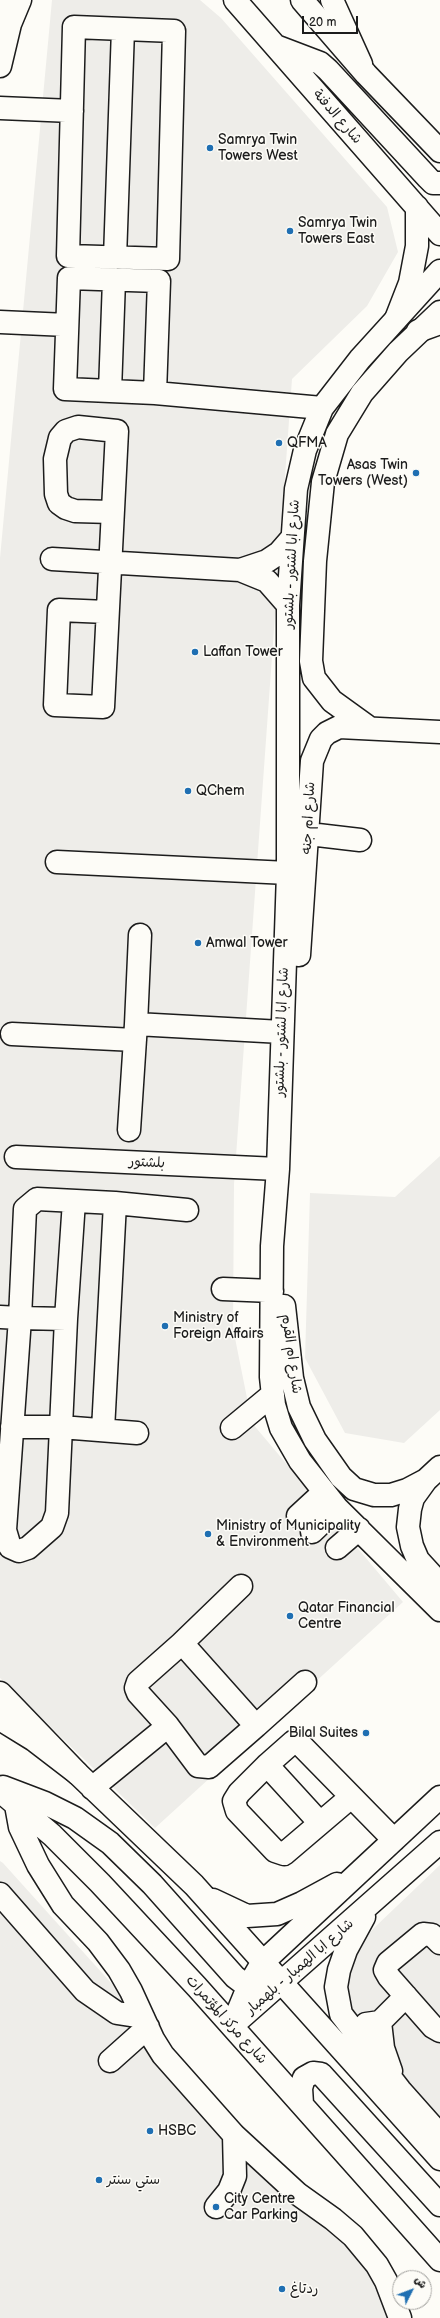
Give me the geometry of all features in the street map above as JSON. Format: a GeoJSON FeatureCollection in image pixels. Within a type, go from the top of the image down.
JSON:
{"type":"FeatureCollection","features":[{"type":"Feature","properties":{"kind":"street"},"geometry":{"type":"LineString","coordinates":[[0,21],[1,0]]}},
{"type":"Feature","properties":{"kind":"street"},"geometry":{"type":"LineString","coordinates":[[0,66],[10,24],[20,0]]}},
{"type":"Feature","properties":{"kind":"street","name":"شارع الدفنة"},"geometry":{"type":"LineString","coordinates":[[235,0],[440,234]]}},
{"type":"Feature","properties":{"kind":"street"},"geometry":{"type":"LineString","coordinates":[[302,0],[366,74],[440,152]]}},
{"type":"Feature","properties":{"kind":"street"},"geometry":{"type":"LineString","coordinates":[[332,0],[366,74]]}},
{"type":"Feature","properties":{"kind":"street"},"geometry":{"type":"LineString","coordinates":[[74,27],[123,29],[174,31],[168,259],[68,256],[74,27]]}},
{"type":"Feature","properties":{"kind":"street"},"geometry":{"type":"LineString","coordinates":[[114,258],[123,29]]}},
{"type":"Feature","properties":{"kind":"street"},"geometry":{"type":"LineString","coordinates":[[275,46],[320,63],[428,178],[433,183],[440,183]]}},
{"type":"Feature","properties":{"kind":"street"},"geometry":{"type":"LineString","coordinates":[[0,108],[72,111]]}},
{"type":"Feature","properties":{"kind":"street"},"geometry":{"type":"LineString","coordinates":[[396,319],[410,283],[417,246],[417,207]]}},
{"type":"Feature","properties":{"kind":"street","name":"شارع ابا لشتور - بلشتور"},"geometry":{"type":"LineString","coordinates":[[440,271],[396,319],[322,408],[305,450],[296,489],[288,605],[288,873],[278,1169],[272,1246],[271,1377],[274,1400],[282,1428],[296,1454],[331,1500],[440,1610]]}},
{"type":"Feature","properties":{"kind":"street"},"geometry":{"type":"LineString","coordinates":[[155,393],[159,281],[69,278],[65,389],[155,393],[322,408]]}},
{"type":"Feature","properties":{"kind":"street"},"geometry":{"type":"LineString","coordinates":[[110,391],[114,280]]}},
{"type":"Feature","properties":{"kind":"street","name":"شارع ابا لشتور - بلشتور"},"geometry":{"type":"LineString","coordinates":[[368,727],[332,701],[314,678],[311,661],[312,608],[318,511],[322,482],[331,452],[349,412],[377,374],[418,331],[440,312]]}},
{"type":"Feature","properties":{"kind":"street"},"geometry":{"type":"LineString","coordinates":[[0,322],[67,324]]}},
{"type":"Feature","properties":{"kind":"street"},"geometry":{"type":"LineString","coordinates":[[418,331],[440,323]]}},
{"type":"Feature","properties":{"kind":"street"},"geometry":{"type":"LineString","coordinates":[[106,612],[59,610],[55,705],[103,707],[106,612],[112,512]]}},
{"type":"Feature","properties":{"kind":"street"},"geometry":{"type":"LineString","coordinates":[[240,570],[267,561],[279,553],[292,538]]}},
{"type":"Feature","properties":{"kind":"street"},"geometry":{"type":"LineString","coordinates":[[52,559],[240,570],[268,581],[288,605]]}},
{"type":"Feature","properties":{"kind":"street","name":"شارع ام جنه"},"geometry":{"type":"LineString","coordinates":[[282,1025],[299,960],[309,834],[312,761],[321,739],[327,733],[339,727],[368,727],[440,732]]}},
{"type":"Feature","properties":{"kind":"street"},"geometry":{"type":"LineString","coordinates":[[309,834],[360,840]]}},
{"type":"Feature","properties":{"kind":"street"},"geometry":{"type":"LineString","coordinates":[[57,862],[288,873]]}},
{"type":"Feature","properties":{"kind":"street"},"geometry":{"type":"LineString","coordinates":[[129,1130],[140,935]]}},
{"type":"Feature","properties":{"kind":"street"},"geometry":{"type":"LineString","coordinates":[[12,1034],[135,1032],[282,1025]]}},
{"type":"Feature","properties":{"kind":"street","name":"بلشتور"},"geometry":{"type":"LineString","coordinates":[[16,1157],[278,1169]]}},
{"type":"Feature","properties":{"kind":"street"},"geometry":{"type":"LineString","coordinates":[[74,1201],[66,1319],[57,1513],[52,1527],[28,1548],[19,1551],[10,1547],[5,1530],[12,1427],[10,1318],[25,1209],[37,1199],[114,1203],[187,1210]]}},
{"type":"Feature","properties":{"kind":"street"},"geometry":{"type":"LineString","coordinates":[[103,1430],[114,1203]]}},
{"type":"Feature","properties":{"kind":"street","name":"شارع ام القرم"},"geometry":{"type":"LineString","coordinates":[[272,1246],[280,1271],[292,1378],[300,1407],[315,1440],[341,1477],[354,1489],[374,1495],[391,1495],[407,1490],[433,1473]]}},
{"type":"Feature","properties":{"kind":"street"},"geometry":{"type":"LineString","coordinates":[[223,1289],[272,1291]]}},
{"type":"Feature","properties":{"kind":"street"},"geometry":{"type":"LineString","coordinates":[[10,1318],[66,1319]]}},
{"type":"Feature","properties":{"kind":"street"},"geometry":{"type":"LineString","coordinates":[[236,1433],[274,1400]]}},
{"type":"Feature","properties":{"kind":"street"},"geometry":{"type":"LineString","coordinates":[[12,1427],[61,1427],[137,1433]]}},
{"type":"Feature","properties":{"kind":"street","name":"شارع ام القرم"},"geometry":{"type":"LineString","coordinates":[[433,1473],[413,1498],[408,1527],[412,1546],[418,1560],[440,1584]]}},
{"type":"Feature","properties":{"kind":"street"},"geometry":{"type":"LineString","coordinates":[[305,1524],[331,1500]]}},
{"type":"Feature","properties":{"kind":"street"},"geometry":{"type":"LineString","coordinates":[[337,1548],[359,1529]]}},
{"type":"Feature","properties":{"kind":"street"},"geometry":{"type":"LineString","coordinates":[[242,1586],[138,1682],[136,1688],[168,1726],[198,1766],[209,1767],[305,1682]]}},
{"type":"Feature","properties":{"kind":"street"},"geometry":{"type":"LineString","coordinates":[[182,1643],[256,1726]]}},
{"type":"Feature","properties":{"kind":"street"},"geometry":{"type":"LineString","coordinates":[[0,1693],[92,1788],[194,1885],[214,1901],[247,1916],[277,1914],[302,1904],[331,1886],[352,1879]]}},
{"type":"Feature","properties":{"kind":"street"},"geometry":{"type":"LineString","coordinates":[[0,1719],[34,1740],[77,1773]]}},
{"type":"Feature","properties":{"kind":"street"},"geometry":{"type":"LineString","coordinates":[[92,1788],[168,1726]]}},
{"type":"Feature","properties":{"kind":"street"},"geometry":{"type":"LineString","coordinates":[[351,1797],[284,1854],[280,1854],[237,1811],[234,1801],[236,1797],[267,1765],[293,1742],[298,1741],[394,1840]]}},
{"type":"Feature","properties":{"kind":"street"},"geometry":{"type":"LineString","coordinates":[[267,1765],[320,1823]]}},
{"type":"Feature","properties":{"kind":"street"},"geometry":{"type":"LineString","coordinates":[[0,1785],[44,1803],[75,1818],[110,1843],[152,1884],[235,1977],[249,1985],[258,1986],[281,1983]]}},
{"type":"Feature","properties":{"kind":"street","name":"شارع ابا الهمبار - بلهمبار"},"geometry":{"type":"LineString","coordinates":[[232,2026],[249,1985],[262,1963],[440,1797]]}},
{"type":"Feature","properties":{"kind":"street"},"geometry":{"type":"LineString","coordinates":[[5,1802],[20,1827],[38,1865],[63,1905],[98,1942],[119,1970],[163,2054],[234,2135],[298,2194],[333,2219],[353,2236],[377,2265],[386,2281],[400,2318]]}},
{"type":"Feature","properties":{"kind":"street","name":"شارع مركز المؤتمرات"},"geometry":{"type":"LineString","coordinates":[[5,1802],[52,1835],[80,1862],[232,2026],[440,2260]]}},
{"type":"Feature","properties":{"kind":"street","name":"شارع ابا الهمبار - بلهمبار"},"geometry":{"type":"LineString","coordinates":[[232,2026],[440,1842]]}},
{"type":"Feature","properties":{"kind":"street"},"geometry":{"type":"LineString","coordinates":[[194,1885],[262,1963],[440,2159]]}},
{"type":"Feature","properties":{"kind":"street"},"geometry":{"type":"LineString","coordinates":[[0,1894],[85,1991],[117,2013],[145,2022]]}},
{"type":"Feature","properties":{"kind":"street"},"geometry":{"type":"LineString","coordinates":[[370,1905],[346,1950],[339,1970],[336,1988],[341,2014],[400,2090],[440,2135]]}},
{"type":"Feature","properties":{"kind":"street"},"geometry":{"type":"LineString","coordinates":[[440,1943],[432,1935],[423,1934],[386,1966],[386,1974],[433,2027],[440,2031]]}},
{"type":"Feature","properties":{"kind":"street"},"geometry":{"type":"LineString","coordinates":[[348,2024],[360,2025],[380,2022],[406,1996]]}},
{"type":"Feature","properties":{"kind":"street"},"geometry":{"type":"LineString","coordinates":[[110,2061],[145,2022]]}},
{"type":"Feature","properties":{"kind":"street"},"geometry":{"type":"LineString","coordinates":[[380,2022],[383,2048],[400,2090]]}},
{"type":"Feature","properties":{"kind":"street"},"geometry":{"type":"LineString","coordinates":[[302,2104],[301,2088],[304,2078],[313,2073],[321,2074],[440,2205]]}},
{"type":"Feature","properties":{"kind":"street"},"geometry":{"type":"LineString","coordinates":[[216,2207],[228,2191],[234,2176],[234,2135]]}},
{"type":"Feature","properties":{"kind":"shaded area"},"geometry":{"type":"Polygon","coordinates":[[[52,0],[200,0],[221,18],[387,207],[398,252],[367,306],[292,379],[234,1184],[233,1328],[252,1423],[403,1602],[155,1828],[0,1678],[0,558],[52,0]]]}},
{"type":"Feature","properties":{"kind":"shaded area"},"geometry":{"type":"Polygon","coordinates":[[[440,1156],[440,1410],[404,1443],[345,1433],[305,1358],[310,1193],[395,1197],[440,1156]]]}},
{"type":"Feature","properties":{"kind":"shaded area","name":"ستي سنتر"},"geometry":{"type":"Polygon","coordinates":[[[0,1861],[392,2295],[392,2310],[406,2310],[413,2318],[0,2318],[0,1861]]]}},
{"type":"Feature","properties":{"kind":"shaded area"},"geometry":{"type":"Polygon","coordinates":[[[440,1865],[440,2144],[353,2020],[341,1963],[375,1927],[440,1865]]]}},
{"type":"Feature","properties":{"kind":"place","name":"Samrya Twin Towers West"},"geometry":{"type":"Point","coordinates":[210,148]}},
{"type":"Feature","properties":{"kind":"place","name":"Samrya Twin Towers East"},"geometry":{"type":"Point","coordinates":[290,231]}},
{"type":"Feature","properties":{"kind":"place","name":"QFMA"},"geometry":{"type":"Point","coordinates":[279,443]}},
{"type":"Feature","properties":{"kind":"place","name":"Asas Twin Towers (West)"},"geometry":{"type":"Point","coordinates":[416,473]}},
{"type":"Feature","properties":{"kind":"place","name":"Laffan Tower"},"geometry":{"type":"Point","coordinates":[195,652]}},
{"type":"Feature","properties":{"kind":"place","name":"QChem"},"geometry":{"type":"Point","coordinates":[188,791]}},
{"type":"Feature","properties":{"kind":"place","name":"Amwal Tower"},"geometry":{"type":"Point","coordinates":[198,943]}},
{"type":"Feature","properties":{"kind":"place","name":"Ministry of Foreign Affairs"},"geometry":{"type":"Point","coordinates":[165,1326]}},
{"type":"Feature","properties":{"kind":"place","name":"Ministry of Municipality & Environment"},"geometry":{"type":"Point","coordinates":[208,1534]}},
{"type":"Feature","properties":{"kind":"place","name":"Qatar Financial Centre"},"geometry":{"type":"Point","coordinates":[290,1616]}},
{"type":"Feature","properties":{"kind":"place","name":"Bilal Suites"},"geometry":{"type":"Point","coordinates":[366,1733]}},
{"type":"Feature","properties":{"kind":"place","name":"HSBC"},"geometry":{"type":"Point","coordinates":[150,2131]}},
{"type":"Feature","properties":{"kind":"place","name":"ستي سنتر"},"geometry":{"type":"Point","coordinates":[99,2180]}},
{"type":"Feature","properties":{"kind":"place","name":"City Centre Car Parking"},"geometry":{"type":"Point","coordinates":[216,2207]}},
{"type":"Feature","properties":{"kind":"place","name":"ردتاغ"},"geometry":{"type":"Point","coordinates":[282,2289]}}]}
